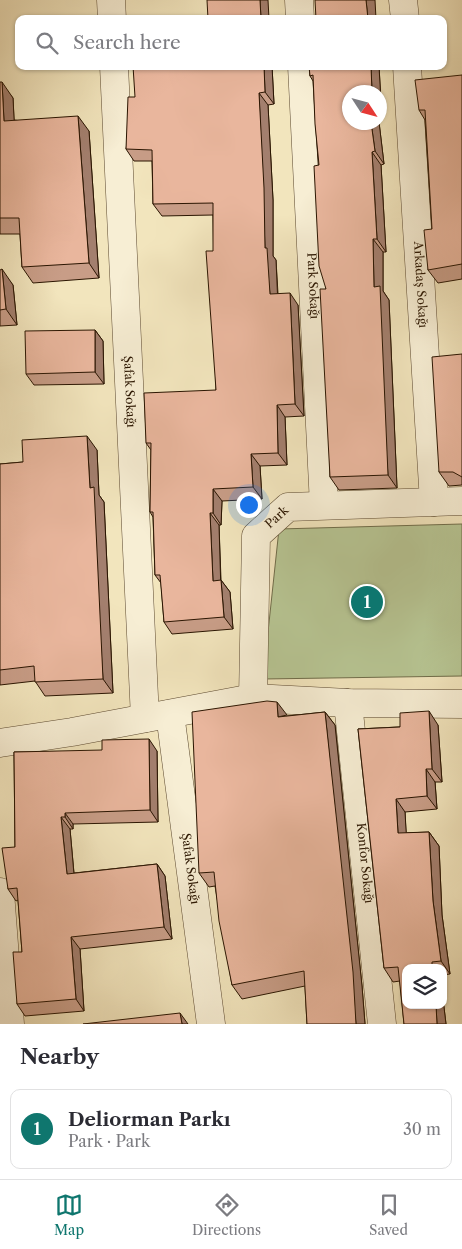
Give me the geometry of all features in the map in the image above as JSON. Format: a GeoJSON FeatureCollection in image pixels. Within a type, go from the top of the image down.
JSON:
{"type":"FeatureCollection","features":[{"type":"Feature","properties":{"kind":"street"},"geometry":{"type":"LineString","coordinates":[[111,0],[112,15]]}},
{"type":"Feature","properties":{"kind":"street"},"geometry":{"type":"LineString","coordinates":[[299,0],[300,15]]}},
{"type":"Feature","properties":{"kind":"street"},"geometry":{"type":"LineString","coordinates":[[404,0],[405,15]]}},
{"type":"Feature","properties":{"kind":"street","name":"Şafak Sokağı"},"geometry":{"type":"LineString","coordinates":[[114,70],[158,716],[211,1024]]}},
{"type":"Feature","properties":{"kind":"street","name":"Park Sokağı"},"geometry":{"type":"LineString","coordinates":[[302,70],[324,506]]}},
{"type":"Feature","properties":{"kind":"street","name":"Arkadaş Sokağı"},"geometry":{"type":"LineString","coordinates":[[408,70],[434,502]]}},
{"type":"Feature","properties":{"kind":"street","name":"Park"},"geometry":{"type":"LineString","coordinates":[[253,698],[256,536],[288,507],[462,501]]}},
{"type":"Feature","properties":{"kind":"street"},"geometry":{"type":"LineString","coordinates":[[0,743],[253,698],[348,703],[462,704]]}},
{"type":"Feature","properties":{"kind":"street","name":"Konfor Sokağı"},"geometry":{"type":"LineString","coordinates":[[348,703],[382,1024]]}},
{"type":"Feature","properties":{"kind":"street"},"geometry":{"type":"LineString","coordinates":[[0,892],[10,1024]]}},
{"type":"Feature","properties":{"kind":"green space"},"geometry":{"type":"Polygon","coordinates":[[[462,524],[462,676],[263,679],[279,529],[462,524]]]}},
{"type":"Feature","properties":{"kind":"building"},"geometry":{"type":"Polygon","coordinates":[[[207,0],[260,0],[261,15],[208,15],[207,0]]]}},
{"type":"Feature","properties":{"kind":"building"},"geometry":{"type":"Polygon","coordinates":[[[315,0],[366,0],[368,15],[316,15],[315,0]]]}},
{"type":"Feature","properties":{"kind":"building"},"geometry":{"type":"Polygon","coordinates":[[[133,70],[264,70],[265,92],[259,93],[265,248],[267,248],[270,294],[290,293],[295,404],[277,405],[278,453],[251,454],[253,487],[213,489],[213,513],[210,513],[213,581],[221,580],[224,617],[164,622],[160,575],[155,575],[153,512],[150,512],[151,443],[146,443],[144,393],[216,390],[206,251],[213,251],[213,203],[153,204],[152,150],[126,149],[128,97],[135,97],[133,70]]]}},
{"type":"Feature","properties":{"kind":"building"},"geometry":{"type":"Polygon","coordinates":[[[309,70],[371,70],[372,85],[342,85],[342,130],[372,130],[375,151],[372,152],[377,239],[373,239],[374,287],[380,286],[388,475],[330,477],[320,289],[326,289],[319,266],[314,166],[319,165],[313,75],[310,76],[309,70]]]}},
{"type":"Feature","properties":{"kind":"building"},"geometry":{"type":"Polygon","coordinates":[[[462,75],[462,264],[428,270],[424,230],[432,229],[425,110],[419,110],[415,80],[462,75]]]}},
{"type":"Feature","properties":{"kind":"building"},"geometry":{"type":"Polygon","coordinates":[[[0,82],[2,82],[4,121],[78,116],[89,263],[22,267],[19,218],[0,218],[0,82]]]}},
{"type":"Feature","properties":{"kind":"building"},"geometry":{"type":"Polygon","coordinates":[[[2,269],[6,309],[0,310],[0,270],[2,269]]]}},
{"type":"Feature","properties":{"kind":"building"},"geometry":{"type":"Polygon","coordinates":[[[95,330],[95,372],[26,374],[25,331],[95,330]]]}},
{"type":"Feature","properties":{"kind":"building"},"geometry":{"type":"Polygon","coordinates":[[[462,354],[462,477],[453,472],[439,472],[432,357],[462,354]]]}},
{"type":"Feature","properties":{"kind":"building"},"geometry":{"type":"Polygon","coordinates":[[[87,436],[90,488],[94,487],[103,679],[35,682],[34,666],[0,670],[0,464],[23,462],[22,440],[87,436]]]}},
{"type":"Feature","properties":{"kind":"building"},"geometry":{"type":"Polygon","coordinates":[[[267,701],[277,702],[278,717],[325,712],[353,972],[356,1024],[307,1024],[304,971],[232,985],[219,921],[214,872],[199,873],[192,712],[267,701]]]}},
{"type":"Feature","properties":{"kind":"building"},"geometry":{"type":"Polygon","coordinates":[[[429,711],[432,769],[426,769],[427,796],[396,799],[398,833],[429,832],[433,901],[441,961],[432,962],[432,964],[402,964],[402,1005],[398,967],[384,968],[358,729],[400,727],[400,713],[429,711]]]}},
{"type":"Feature","properties":{"kind":"building"},"geometry":{"type":"Polygon","coordinates":[[[149,739],[150,810],[65,813],[65,817],[61,817],[67,874],[157,864],[164,927],[71,937],[76,999],[17,1004],[13,952],[22,952],[17,888],[8,889],[2,848],[15,847],[14,752],[102,750],[102,740],[149,739]]]}},
{"type":"Feature","properties":{"kind":"building"},"geometry":{"type":"Polygon","coordinates":[[[402,1009],[436,1009],[437,1024],[404,1024],[402,1009]]]}},
{"type":"Feature","properties":{"kind":"building"},"geometry":{"type":"Polygon","coordinates":[[[180,1013],[182,1024],[83,1024],[180,1013]]]}},
{"type":"Feature","properties":{"kind":"place","name":"Deliorman Parkı"},"geometry":{"type":"Point","coordinates":[367,602]}}]}
